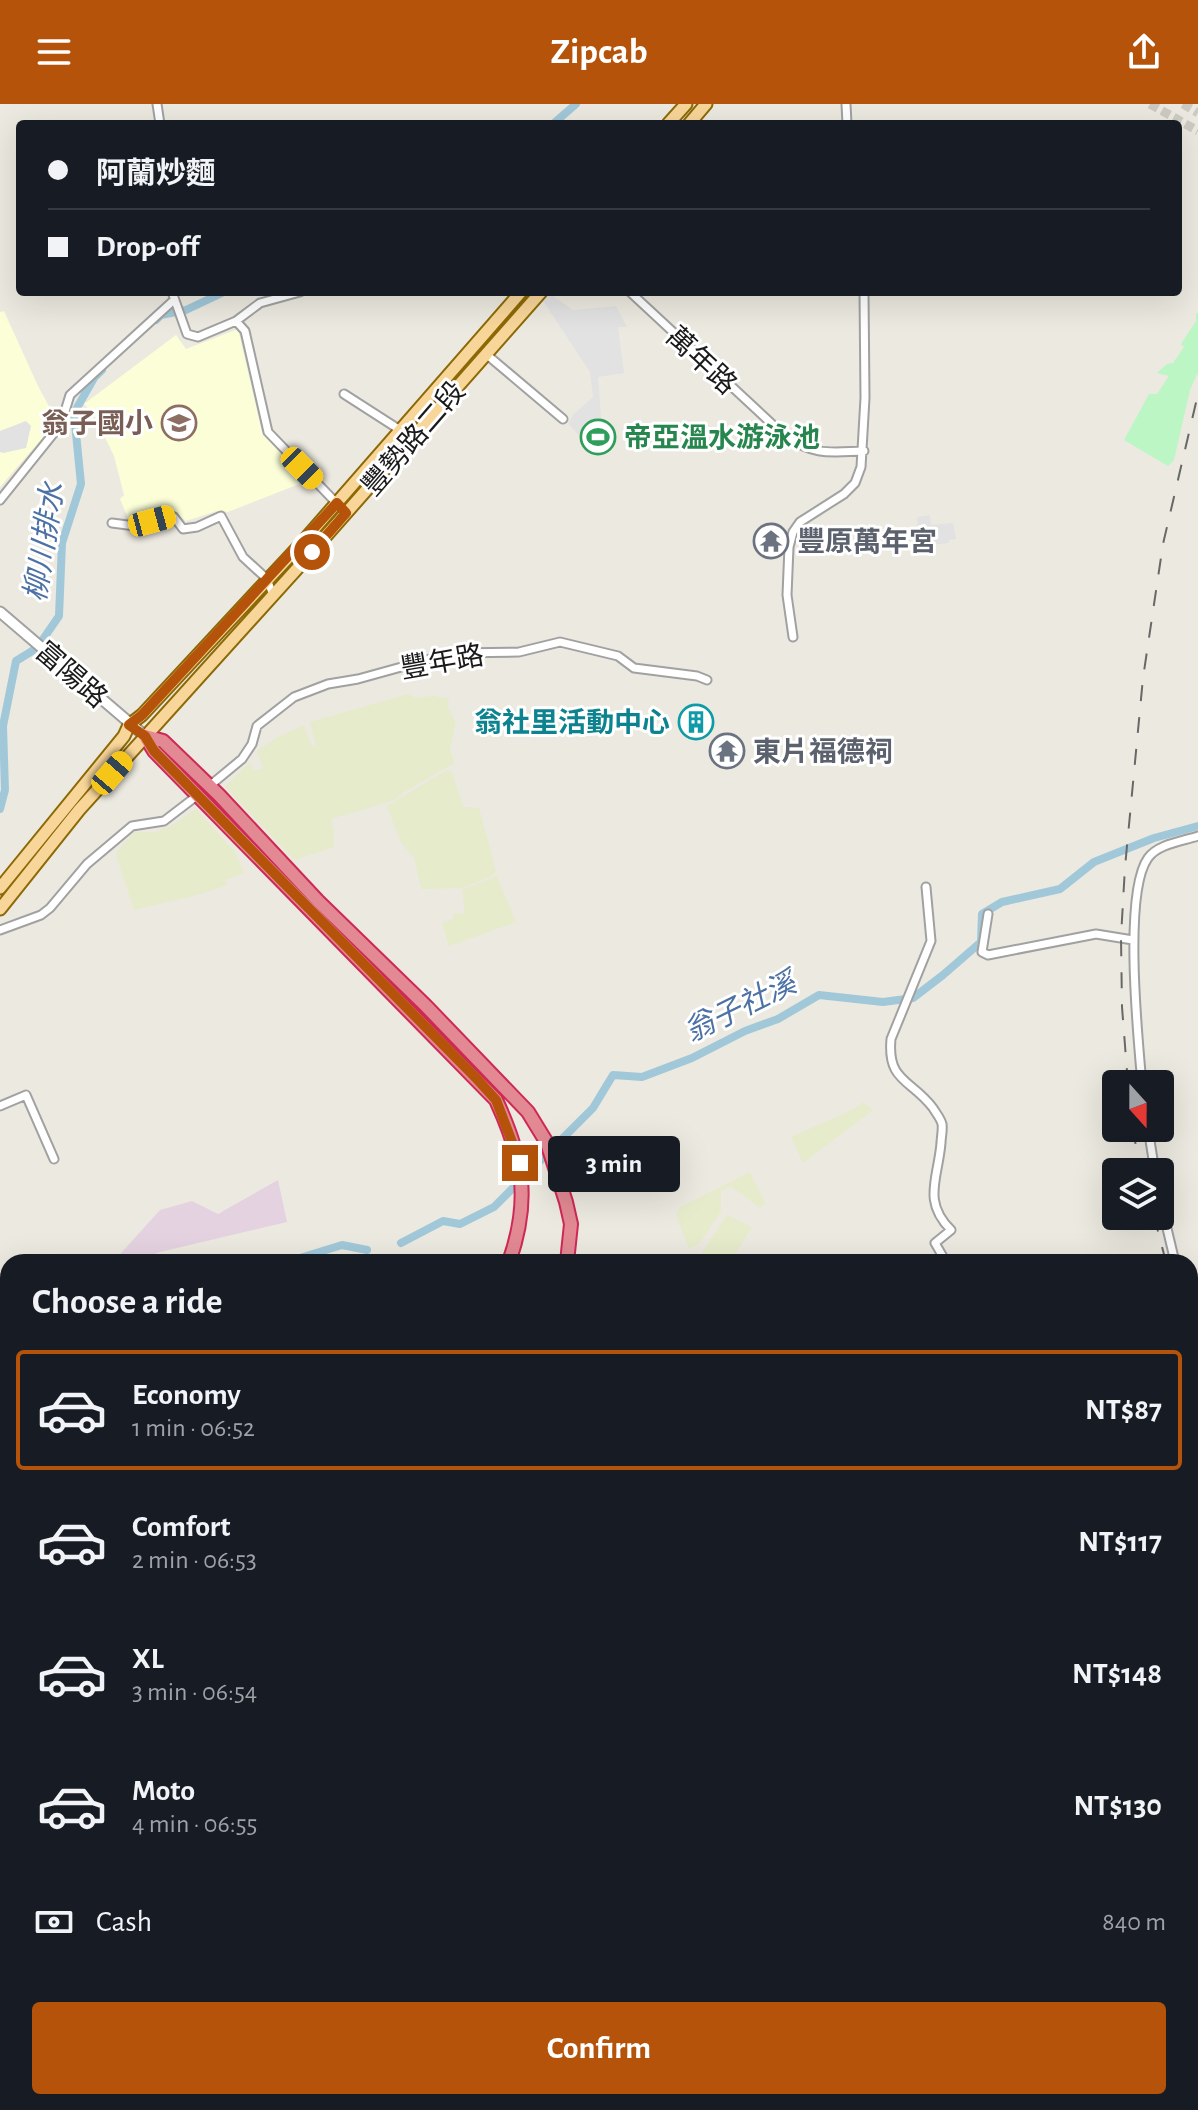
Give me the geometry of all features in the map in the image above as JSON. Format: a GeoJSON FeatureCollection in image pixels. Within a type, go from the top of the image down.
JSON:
{"type":"FeatureCollection","features":[{"type":"Feature","properties":{"kind":"highway"},"geometry":{"type":"LineString","coordinates":[[145,736],[154,751],[314,906],[426,1006],[528,1112],[547,1143],[566,1202],[571,1224],[568,1254]]}},
{"type":"Feature","properties":{"kind":"highway"},"geometry":{"type":"LineString","coordinates":[[314,906],[496,1100],[517,1152],[521,1176],[520,1222],[511,1254]]}},
{"type":"Feature","properties":{"kind":"main road"},"geometry":{"type":"LineString","coordinates":[[672,120],[686,104]]}},
{"type":"Feature","properties":{"kind":"main road"},"geometry":{"type":"LineString","coordinates":[[692,120],[706,104]]}},
{"type":"Feature","properties":{"kind":"main road","name":"豐勢路二段"},"geometry":{"type":"LineString","coordinates":[[0,888],[124,736],[129,725],[142,715],[337,503],[517,296]]}},
{"type":"Feature","properties":{"kind":"main road","name":"豐勢路二段"},"geometry":{"type":"LineString","coordinates":[[0,909],[79,810],[537,296]]}},
{"type":"Feature","properties":{"kind":"street"},"geometry":{"type":"LineString","coordinates":[[0,500],[61,424],[70,395],[173,296],[187,334],[192,338],[236,321],[260,303],[285,296]]}},
{"type":"Feature","properties":{"kind":"street","name":"萬年路"},"geometry":{"type":"LineString","coordinates":[[634,296],[786,437],[807,449],[822,453],[864,451]]}},
{"type":"Feature","properties":{"kind":"street"},"geometry":{"type":"LineString","coordinates":[[793,637],[787,595],[789,547],[793,532],[800,522],[844,494],[855,483],[864,451],[864,296]]}},
{"type":"Feature","properties":{"kind":"street"},"geometry":{"type":"LineString","coordinates":[[236,321],[245,331],[268,432],[346,513]]}},
{"type":"Feature","properties":{"kind":"street"},"geometry":{"type":"LineString","coordinates":[[486,354],[563,419]]}},
{"type":"Feature","properties":{"kind":"street"},"geometry":{"type":"LineString","coordinates":[[344,394],[400,430]]}},
{"type":"Feature","properties":{"kind":"street"},"geometry":{"type":"LineString","coordinates":[[112,523],[135,526],[169,516],[174,517],[183,529],[190,530],[221,516],[243,557],[267,579],[273,595]]}},
{"type":"Feature","properties":{"kind":"street","name":"富陽路"},"geometry":{"type":"LineString","coordinates":[[0,612],[145,736]]}},
{"type":"Feature","properties":{"kind":"street","name":"豐年路"},"geometry":{"type":"LineString","coordinates":[[213,783],[242,759],[252,744],[257,726],[294,697],[328,684],[358,679],[452,653],[519,652],[560,642],[618,656],[634,668],[707,680]]}},
{"type":"Feature","properties":{"kind":"street"},"geometry":{"type":"LineString","coordinates":[[0,930],[41,915],[50,908],[78,874],[132,826],[164,821],[194,798]]}},
{"type":"Feature","properties":{"kind":"street"},"geometry":{"type":"LineString","coordinates":[[1141,1070],[1133,940],[1138,885],[1148,857],[1158,850],[1198,836]]}},
{"type":"Feature","properties":{"kind":"street"},"geometry":{"type":"LineString","coordinates":[[926,887],[931,941],[891,1039],[890,1053],[892,1066],[905,1082],[929,1102],[942,1124],[933,1201],[939,1218],[951,1230],[935,1243],[941,1254]]}},
{"type":"Feature","properties":{"kind":"street"},"geometry":{"type":"LineString","coordinates":[[988,914],[982,952],[988,955],[1096,934],[1133,940]]}},
{"type":"Feature","properties":{"kind":"street"},"geometry":{"type":"LineString","coordinates":[[0,1106],[26,1095],[54,1159]]}},
{"type":"Feature","properties":{"kind":"street"},"geometry":{"type":"LineString","coordinates":[[1167,1230],[1173,1254]]}},
{"type":"Feature","properties":{"kind":"shaded area"},"geometry":{"type":"Polygon","coordinates":[[[553,296],[573,310],[616,306],[627,327],[618,327],[624,373],[598,377],[602,429],[580,437],[568,423],[593,397],[590,372],[542,299],[553,296]]]}},
{"type":"Feature","properties":{"kind":"shaded area"},"geometry":{"type":"Polygon","coordinates":[[[4,311],[57,421],[0,487],[0,312],[4,311]]]}},
{"type":"Feature","properties":{"kind":"shaded area"},"geometry":{"type":"Polygon","coordinates":[[[1196,313],[1198,372],[1190,390],[1174,460],[1168,466],[1124,440],[1149,394],[1157,394],[1169,376],[1157,373],[1173,363],[1184,347],[1181,344],[1196,321],[1196,313]]]}},
{"type":"Feature","properties":{"kind":"shaded area","name":"翁子國小"},"geometry":{"type":"Polygon","coordinates":[[[238,329],[262,432],[307,476],[302,483],[228,512],[217,511],[186,521],[170,508],[130,523],[120,499],[124,495],[114,456],[93,413],[84,404],[176,335],[186,349],[238,329]]]}},
{"type":"Feature","properties":{"kind":"shaded area"},"geometry":{"type":"Polygon","coordinates":[[[26,421],[31,426],[26,448],[0,452],[0,431],[26,421]]]}},
{"type":"Feature","properties":{"kind":"shaded area"},"geometry":{"type":"Polygon","coordinates":[[[930,515],[931,525],[953,523],[956,539],[929,545],[919,541],[917,517],[930,515]]]}},
{"type":"Feature","properties":{"kind":"shaded area"},"geometry":{"type":"Polygon","coordinates":[[[408,694],[416,698],[433,696],[449,699],[448,708],[456,722],[450,748],[454,763],[395,800],[331,819],[334,847],[294,860],[225,787],[250,762],[253,771],[263,768],[257,751],[276,738],[304,725],[312,747],[316,747],[310,722],[408,694]]]}},
{"type":"Feature","properties":{"kind":"shaded area"},"geometry":{"type":"Polygon","coordinates":[[[447,770],[452,772],[463,807],[479,808],[496,871],[492,876],[462,888],[421,889],[414,858],[400,841],[387,806],[447,770]]]}},
{"type":"Feature","properties":{"kind":"shaded area"},"geometry":{"type":"Polygon","coordinates":[[[196,809],[236,853],[244,873],[226,880],[227,885],[134,910],[116,855],[118,850],[134,832],[156,832],[196,809]]]}},
{"type":"Feature","properties":{"kind":"shaded area"},"geometry":{"type":"Polygon","coordinates":[[[497,876],[516,922],[449,946],[442,923],[454,919],[452,914],[465,913],[462,890],[497,876]]]}},
{"type":"Feature","properties":{"kind":"shaded area"},"geometry":{"type":"Polygon","coordinates":[[[863,1102],[873,1110],[803,1163],[791,1137],[863,1102]]]}},
{"type":"Feature","properties":{"kind":"shaded area"},"geometry":{"type":"Polygon","coordinates":[[[750,1172],[765,1203],[760,1208],[731,1186],[721,1191],[721,1211],[700,1243],[689,1249],[676,1215],[680,1207],[750,1172]]]}},
{"type":"Feature","properties":{"kind":"shaded area"},"geometry":{"type":"Polygon","coordinates":[[[278,1180],[287,1222],[155,1254],[120,1254],[160,1210],[192,1201],[218,1214],[278,1180]]]}},
{"type":"Feature","properties":{"kind":"shaded area"},"geometry":{"type":"Polygon","coordinates":[[[727,1215],[752,1227],[735,1254],[701,1254],[727,1215]]]}},
{"type":"Feature","properties":{"kind":"waterway","name":"柳川排水"},"geometry":{"type":"LineString","coordinates":[[558,120],[576,104]]}},
{"type":"Feature","properties":{"kind":"waterway","name":"柳川排水"},"geometry":{"type":"LineString","coordinates":[[156,320],[161,315],[186,310],[216,296]]}},
{"type":"Feature","properties":{"kind":"waterway","name":"柳川排水"},"geometry":{"type":"LineString","coordinates":[[0,809],[5,790],[3,726],[16,661],[37,648],[59,616],[62,543],[81,484],[74,413],[102,370]]}},
{"type":"Feature","properties":{"kind":"waterway","name":"翁子社溪"},"geometry":{"type":"LineString","coordinates":[[401,1243],[443,1221],[460,1224],[494,1207],[593,1108],[613,1075],[642,1077],[692,1058],[745,1031],[778,1019],[819,995],[883,1002],[913,998],[981,942],[982,914],[1002,902],[1060,889],[1094,862],[1154,838],[1198,826]]}},
{"type":"Feature","properties":{"kind":"waterway","name":"翁子社溪"},"geometry":{"type":"LineString","coordinates":[[313,1254],[342,1245],[367,1250]]}},
{"type":"Feature","properties":{"kind":"tunnel"},"geometry":{"type":"LineString","coordinates":[[1150,104],[1178,120]]}},
{"type":"Feature","properties":{"kind":"tunnel"},"geometry":{"type":"LineString","coordinates":[[1183,104],[1198,113]]}},
{"type":"Feature","properties":{"kind":"tunnel"},"geometry":{"type":"LineString","coordinates":[[1182,122],[1198,131]]}},
{"type":"Feature","properties":{"kind":"railway"},"geometry":{"type":"LineString","coordinates":[[1127,1070],[1121,937],[1143,678],[1163,544],[1198,394]]}},
{"type":"Feature","properties":{"kind":"railway"},"geometry":{"type":"LineString","coordinates":[[1135,1142],[1138,1158]]}},
{"type":"Feature","properties":{"kind":"railway"},"geometry":{"type":"LineString","coordinates":[[1158,1230],[1164,1254]]}},
{"type":"Feature","properties":{"kind":"place","name":"翁子國小"},"geometry":{"type":"Point","coordinates":[179,423]}},
{"type":"Feature","properties":{"kind":"place","name":"帝亞溫水游泳池"},"geometry":{"type":"Point","coordinates":[598,437]}},
{"type":"Feature","properties":{"kind":"place","name":"豐原萬年宮"},"geometry":{"type":"Point","coordinates":[771,541]}},
{"type":"Feature","properties":{"kind":"place","name":"翁社里活動中心"},"geometry":{"type":"Point","coordinates":[696,722]}},
{"type":"Feature","properties":{"kind":"place","name":"東片福德祠"},"geometry":{"type":"Point","coordinates":[727,751]}},
{"type":"Feature","properties":{"kind":"route"},"geometry":{"type":"LineString","coordinates":[[312,552],[346,513],[337,503],[142,715],[129,725],[145,736],[154,751],[496,1100],[520,1163]]}}]}
